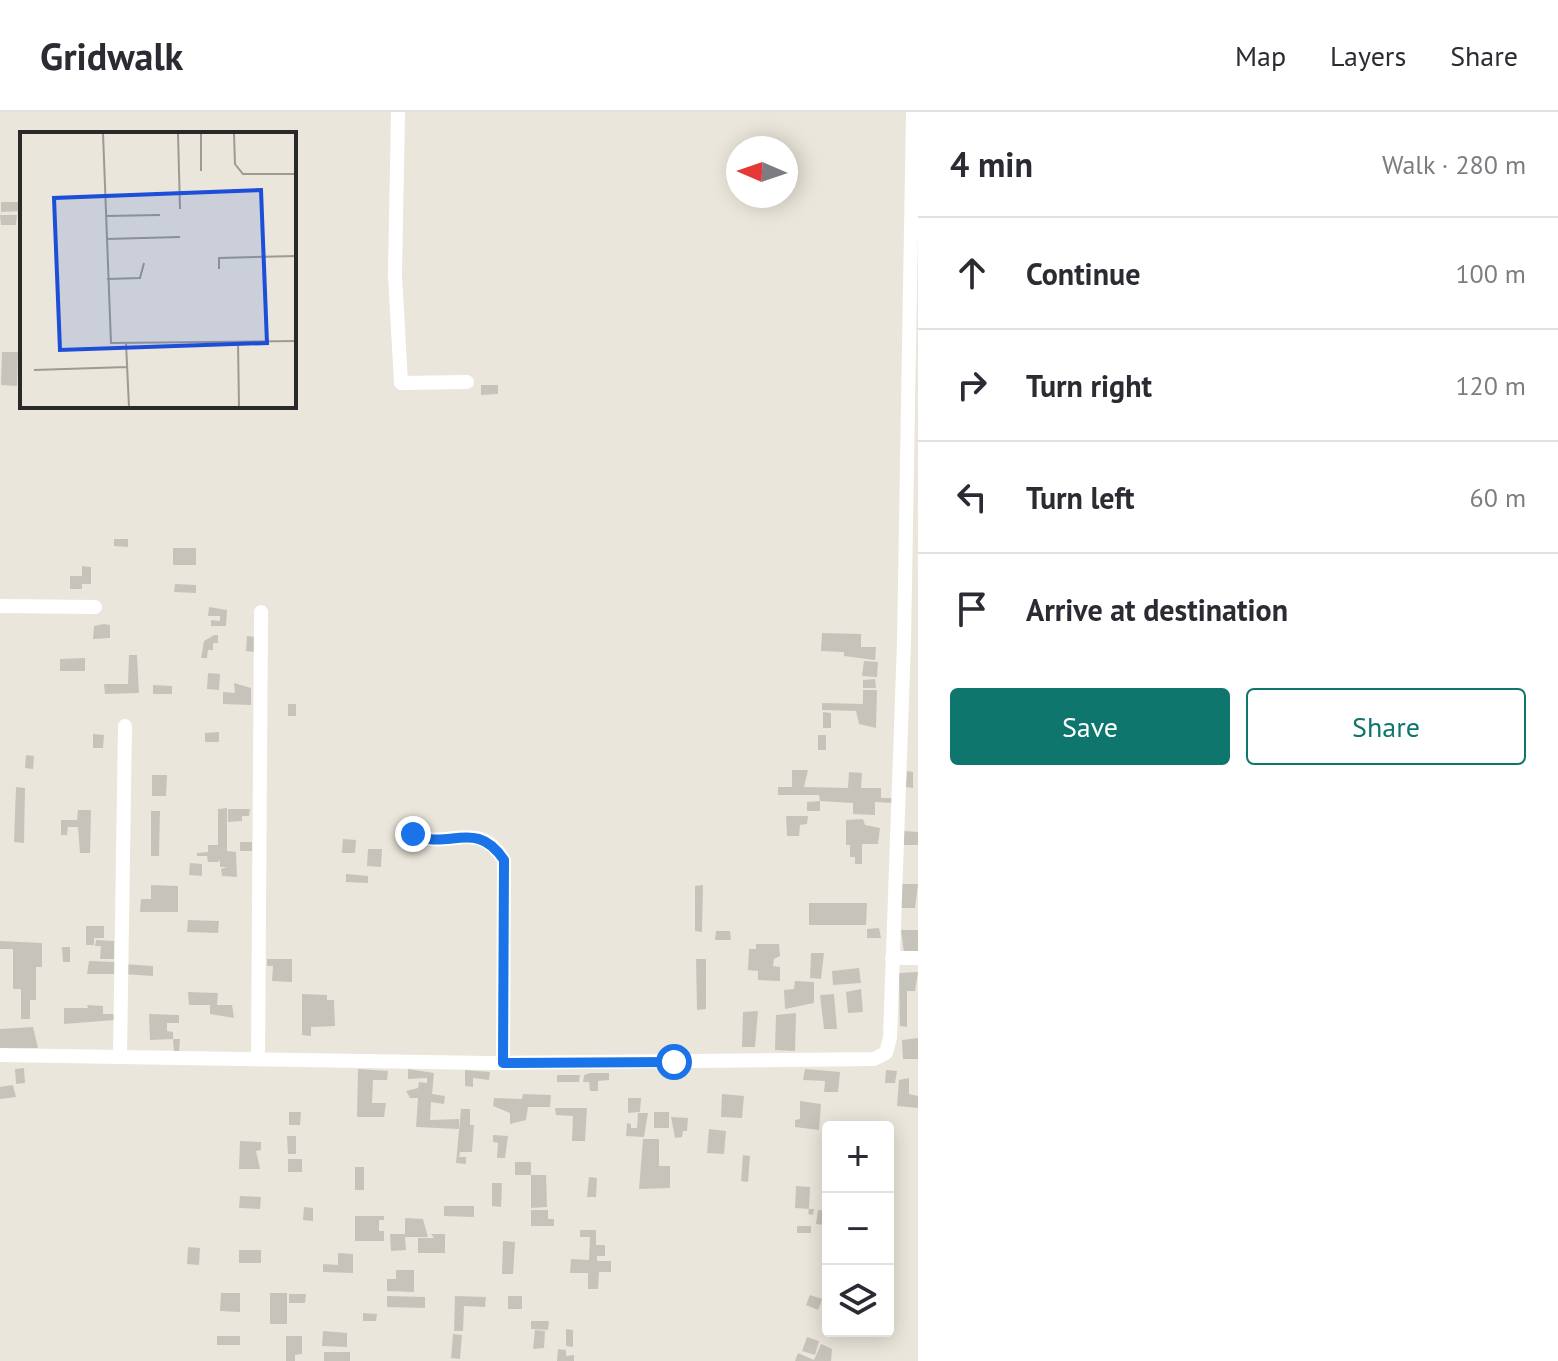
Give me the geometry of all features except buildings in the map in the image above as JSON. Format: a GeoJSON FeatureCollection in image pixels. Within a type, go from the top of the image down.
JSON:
{"type":"FeatureCollection","features":[{"type":"Feature","properties":{"kind":"street"},"geometry":{"type":"LineString","coordinates":[[398,112],[395,275],[401,383],[467,382]]}},
{"type":"Feature","properties":{"kind":"street"},"geometry":{"type":"LineString","coordinates":[[0,1055],[503,1063],[874,1059],[886,1053],[890,1038],[904,642],[914,284],[913,112]]}},
{"type":"Feature","properties":{"kind":"street"},"geometry":{"type":"LineString","coordinates":[[0,606],[95,607]]}},
{"type":"Feature","properties":{"kind":"street"},"geometry":{"type":"LineString","coordinates":[[258,1059],[261,612]]}},
{"type":"Feature","properties":{"kind":"street"},"geometry":{"type":"LineString","coordinates":[[120,1056],[125,726]]}},
{"type":"Feature","properties":{"kind":"street"},"geometry":{"type":"LineString","coordinates":[[413,834],[422,839],[481,838],[496,848],[504,860],[503,1063]]}},
{"type":"Feature","properties":{"kind":"street"},"geometry":{"type":"LineString","coordinates":[[892,958],[918,958]]}},
{"type":"Feature","properties":{"kind":"route"},"geometry":{"type":"LineString","coordinates":[[413,834],[422,839],[481,838],[496,848],[504,860],[506,954],[503,1063],[674,1062]]}}]}
